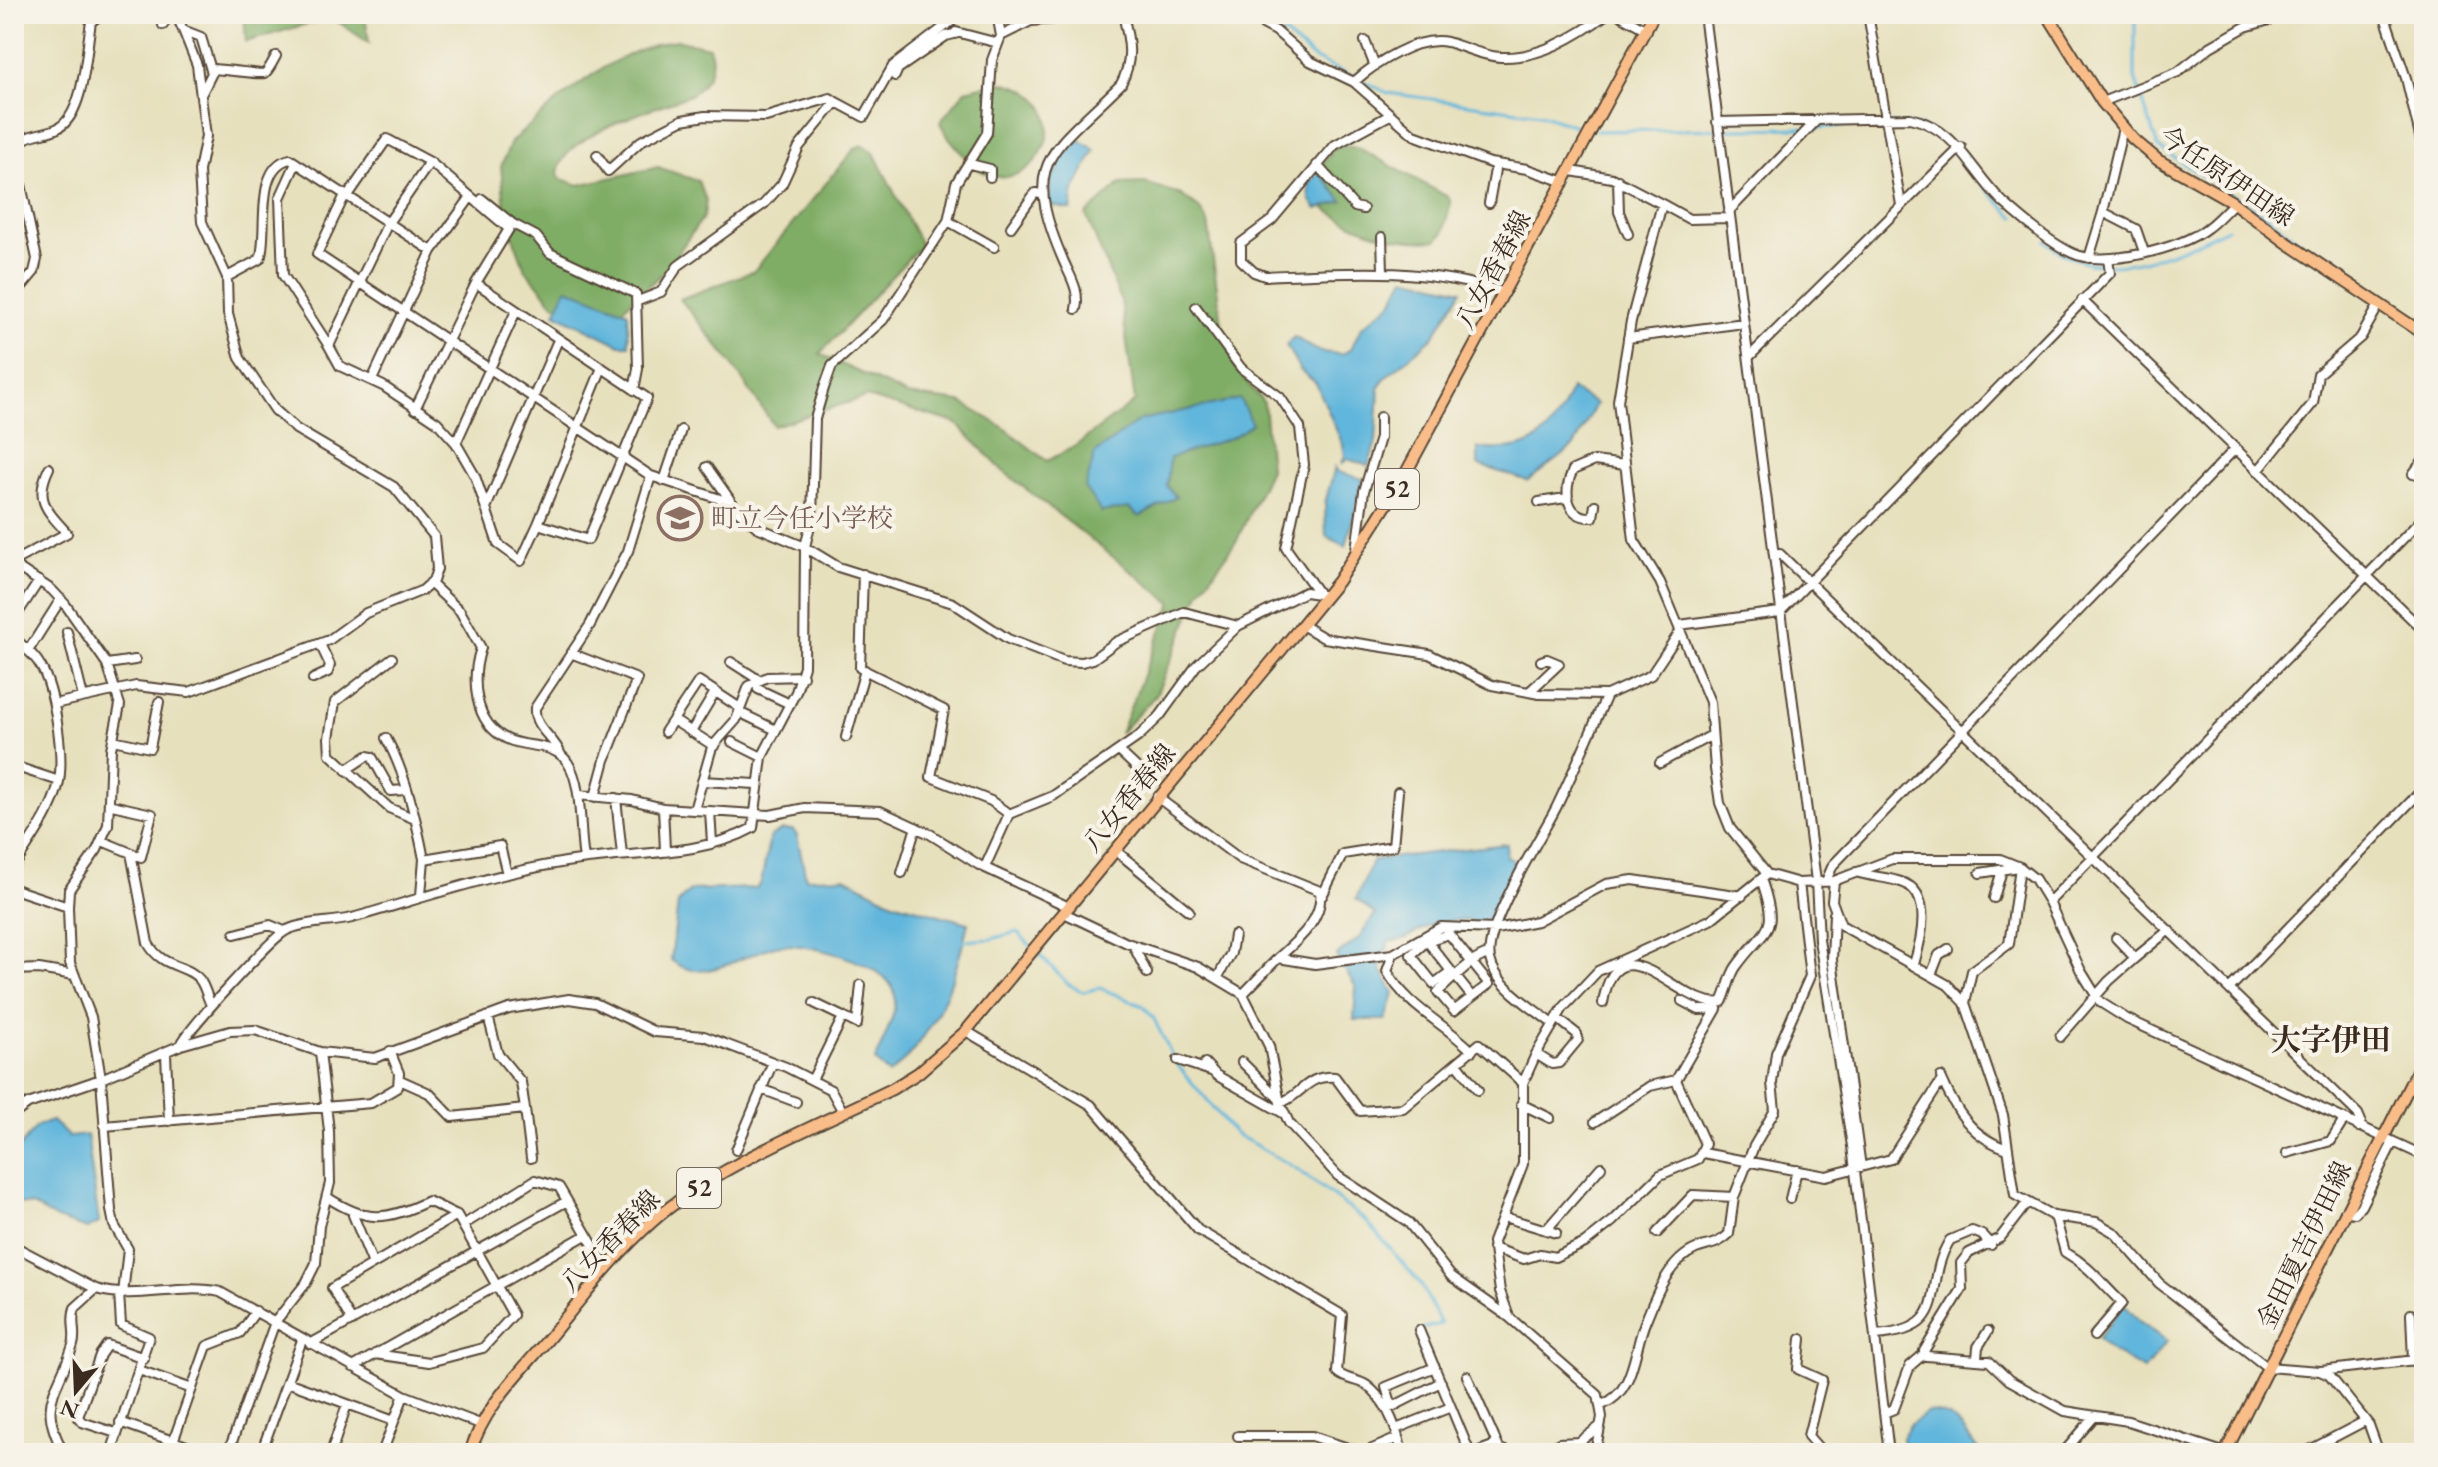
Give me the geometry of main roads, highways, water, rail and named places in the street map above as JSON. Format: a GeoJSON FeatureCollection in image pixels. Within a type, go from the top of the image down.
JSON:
{"type":"FeatureCollection","features":[{"type":"Feature","properties":{"kind":"main road","name":"八女香春線"},"geometry":{"type":"LineString","coordinates":[[470,1453],[480,1424],[607,1269],[654,1220],[692,1192],[918,1073],[966,1031],[1302,625],[1322,593],[1355,555],[1401,482],[1654,14]]}},
{"type":"Feature","properties":{"kind":"main road","name":"今任原伊田線"},"geometry":{"type":"LineString","coordinates":[[2047,14],[2102,102],[2123,128],[2158,160],[2234,203],[2424,334]]}},
{"type":"Feature","properties":{"kind":"main road","name":"金田夏吉伊田線"},"geometry":{"type":"LineString","coordinates":[[2226,1453],[2381,1137],[2424,1057]]}},
{"type":"Feature","properties":{"kind":"water"},"geometry":{"type":"Polygon","coordinates":[[[1080,140],[1095,150],[1074,190],[1071,210],[1049,205],[1051,171],[1056,173],[1059,168],[1055,165],[1080,140]]]}},
{"type":"Feature","properties":{"kind":"water"},"geometry":{"type":"Polygon","coordinates":[[[1319,172],[1343,201],[1317,209],[1310,199],[1309,183],[1319,172]]]}},
{"type":"Feature","properties":{"kind":"water"},"geometry":{"type":"Polygon","coordinates":[[[1405,277],[1462,290],[1433,337],[1385,378],[1379,389],[1376,442],[1368,466],[1348,459],[1341,464],[1345,456],[1343,445],[1316,383],[1300,370],[1286,345],[1294,337],[1320,352],[1342,354],[1351,349],[1361,328],[1392,302],[1405,277]]]}},
{"type":"Feature","properties":{"kind":"water"},"geometry":{"type":"Polygon","coordinates":[[[567,288],[628,312],[629,345],[620,345],[555,313],[567,288]]]}},
{"type":"Feature","properties":{"kind":"water"},"geometry":{"type":"Polygon","coordinates":[[[1571,389],[1596,404],[1574,446],[1528,481],[1478,465],[1478,448],[1526,445],[1547,431],[1571,389]]]}},
{"type":"Feature","properties":{"kind":"water"},"geometry":{"type":"Polygon","coordinates":[[[1240,399],[1252,424],[1233,437],[1170,458],[1167,486],[1176,497],[1139,517],[1129,508],[1101,512],[1085,488],[1095,453],[1140,420],[1240,399]]]}},
{"type":"Feature","properties":{"kind":"water"},"geometry":{"type":"Polygon","coordinates":[[[1335,467],[1338,472],[1363,479],[1346,546],[1326,536],[1325,503],[1335,467]]]}},
{"type":"Feature","properties":{"kind":"water"},"geometry":{"type":"Polygon","coordinates":[[[782,830],[793,830],[797,836],[806,878],[845,877],[893,902],[968,923],[957,965],[941,1006],[919,1042],[889,1074],[875,1061],[892,1017],[894,991],[887,980],[859,962],[821,950],[787,945],[775,946],[710,970],[683,967],[671,960],[678,903],[691,890],[756,888],[761,883],[770,837],[782,830]]]}},
{"type":"Feature","properties":{"kind":"water"},"geometry":{"type":"Polygon","coordinates":[[[1507,844],[1506,856],[1515,862],[1488,923],[1443,921],[1402,940],[1389,941],[1380,968],[1394,993],[1386,1020],[1354,1020],[1356,987],[1336,956],[1359,938],[1375,914],[1356,899],[1373,860],[1507,844]]]}},
{"type":"Feature","properties":{"kind":"water"},"geometry":{"type":"Polygon","coordinates":[[[52,1121],[69,1137],[87,1135],[99,1223],[87,1229],[57,1219],[32,1205],[14,1203],[14,1154],[37,1126],[52,1121]]]}},
{"type":"Feature","properties":{"kind":"water"},"geometry":{"type":"Polygon","coordinates":[[[2124,1304],[2138,1320],[2167,1341],[2144,1370],[2112,1352],[2098,1339],[2124,1304]]]}},
{"type":"Feature","properties":{"kind":"water"},"geometry":{"type":"Polygon","coordinates":[[[1928,1412],[1953,1420],[1980,1453],[1905,1453],[1902,1438],[1910,1425],[1928,1412]]]}},
{"type":"Feature","properties":{"kind":"waterway"},"geometry":{"type":"LineString","coordinates":[[1260,14],[1315,59],[1388,93],[1540,114],[1588,130]]}},
{"type":"Feature","properties":{"kind":"waterway"},"geometry":{"type":"LineString","coordinates":[[2135,14],[2135,78],[2158,147],[2266,216],[2331,265],[2424,322]]}},
{"type":"Feature","properties":{"kind":"waterway"},"geometry":{"type":"LineString","coordinates":[[1812,128],[1893,124],[1916,126],[1929,131],[1954,152],[2015,217]]}},
{"type":"Feature","properties":{"kind":"waterway"},"geometry":{"type":"LineString","coordinates":[[1596,131],[1804,128]]}},
{"type":"Feature","properties":{"kind":"waterway"},"geometry":{"type":"LineString","coordinates":[[2046,241],[2067,255],[2089,263],[2112,265],[2160,257],[2227,228]]}},
{"type":"Feature","properties":{"kind":"waterway"},"geometry":{"type":"LineString","coordinates":[[963,941],[991,939],[1017,932],[1032,947]]}},
{"type":"Feature","properties":{"kind":"waterway"},"geometry":{"type":"LineString","coordinates":[[1037,952],[1068,984],[1083,992],[1100,988],[1143,1006],[1153,1017],[1175,1062],[1234,1133],[1294,1167],[1366,1221],[1420,1283],[1441,1324],[1424,1328]]}},
{"type":"Feature","properties":{"kind":"place","name":"町立今任小学校"},"geometry":{"type":"Point","coordinates":[680,518]}},
{"type":"Feature","properties":{"kind":"district","name":"大字伊田"},"geometry":{"type":"Point","coordinates":[2331,1040]}}]}
